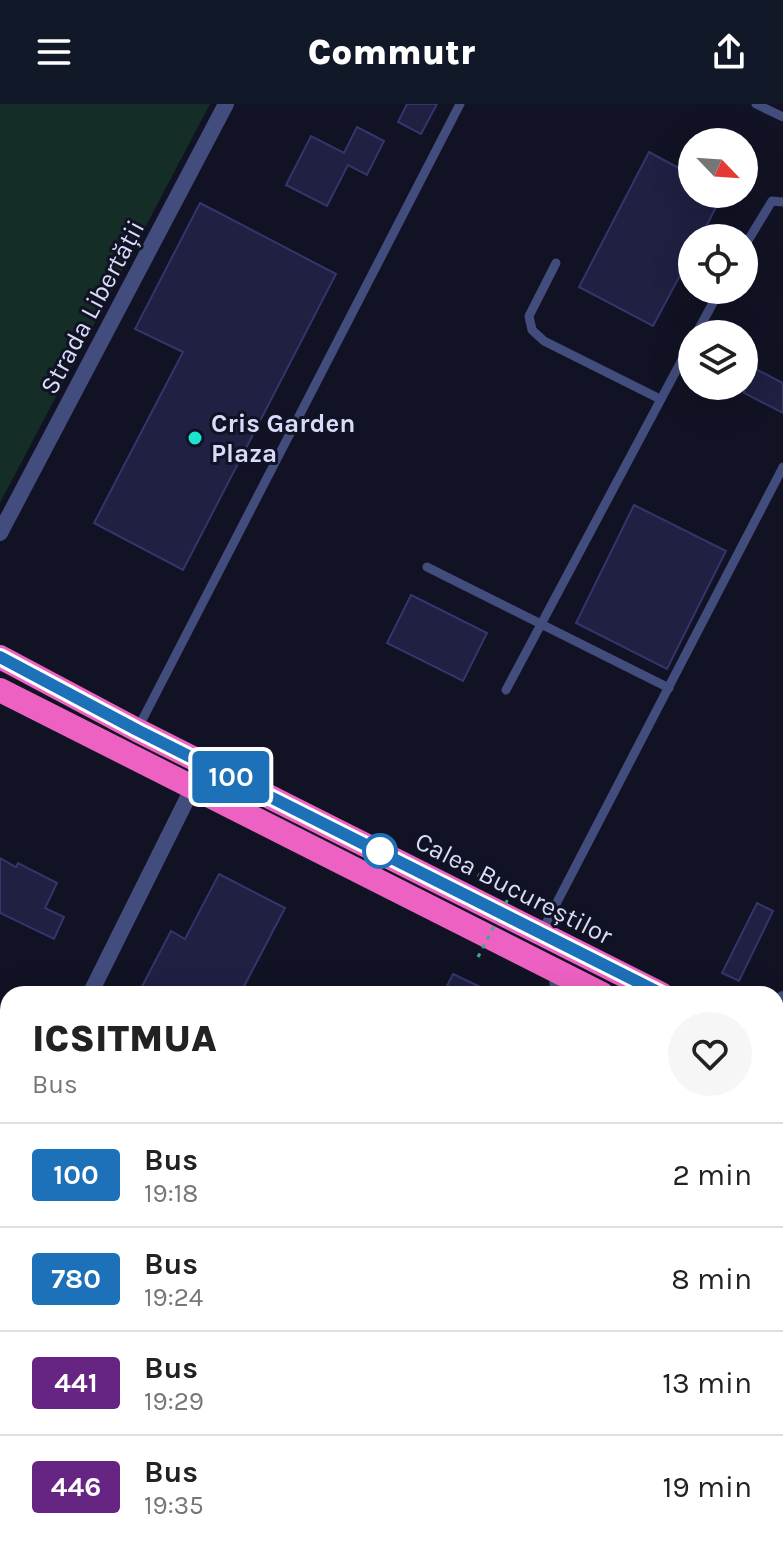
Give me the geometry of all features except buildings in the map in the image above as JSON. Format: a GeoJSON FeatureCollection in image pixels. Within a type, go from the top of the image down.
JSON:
{"type":"FeatureCollection","features":[{"type":"Feature","properties":{"kind":"highway","name":"Calea Bucureștilor"},"geometry":{"type":"LineString","coordinates":[[0,657],[137,730],[645,986]]}},
{"type":"Feature","properties":{"kind":"highway"},"geometry":{"type":"LineString","coordinates":[[0,690],[193,787],[554,982]]}},
{"type":"Feature","properties":{"kind":"street","name":"Strada Libertății"},"geometry":{"type":"LineString","coordinates":[[0,533],[226,104]]}},
{"type":"Feature","properties":{"kind":"street"},"geometry":{"type":"LineString","coordinates":[[94,986],[193,787]]}},
{"type":"Feature","properties":{"kind":"lane"},"geometry":{"type":"LineString","coordinates":[[137,730],[460,104]]}},
{"type":"Feature","properties":{"kind":"lane"},"geometry":{"type":"LineString","coordinates":[[756,104],[783,117]]}},
{"type":"Feature","properties":{"kind":"lane"},"geometry":{"type":"LineString","coordinates":[[757,224],[772,201],[783,202]]}},
{"type":"Feature","properties":{"kind":"lane"},"geometry":{"type":"LineString","coordinates":[[556,263],[529,316],[532,330],[544,341],[660,399]]}},
{"type":"Feature","properties":{"kind":"lane"},"geometry":{"type":"LineString","coordinates":[[506,690],[678,366]]}},
{"type":"Feature","properties":{"kind":"lane"},"geometry":{"type":"LineString","coordinates":[[541,933],[783,467]]}},
{"type":"Feature","properties":{"kind":"lane"},"geometry":{"type":"LineString","coordinates":[[427,567],[669,688]]}},
{"type":"Feature","properties":{"kind":"path"},"geometry":{"type":"LineString","coordinates":[[478,957],[512,891],[480,874]]}},
{"type":"Feature","properties":{"kind":"green space"},"geometry":{"type":"Polygon","coordinates":[[[0,104],[210,104],[0,503],[0,104]]]}},
{"type":"Feature","properties":{"kind":"bus line","name":"100"},"geometry":{"type":"LineString","coordinates":[[0,657],[137,730],[646,986]]}},
{"type":"Feature","properties":{"kind":"place","name":"Cris Garden Plaza"},"geometry":{"type":"Point","coordinates":[195,438]}}]}
